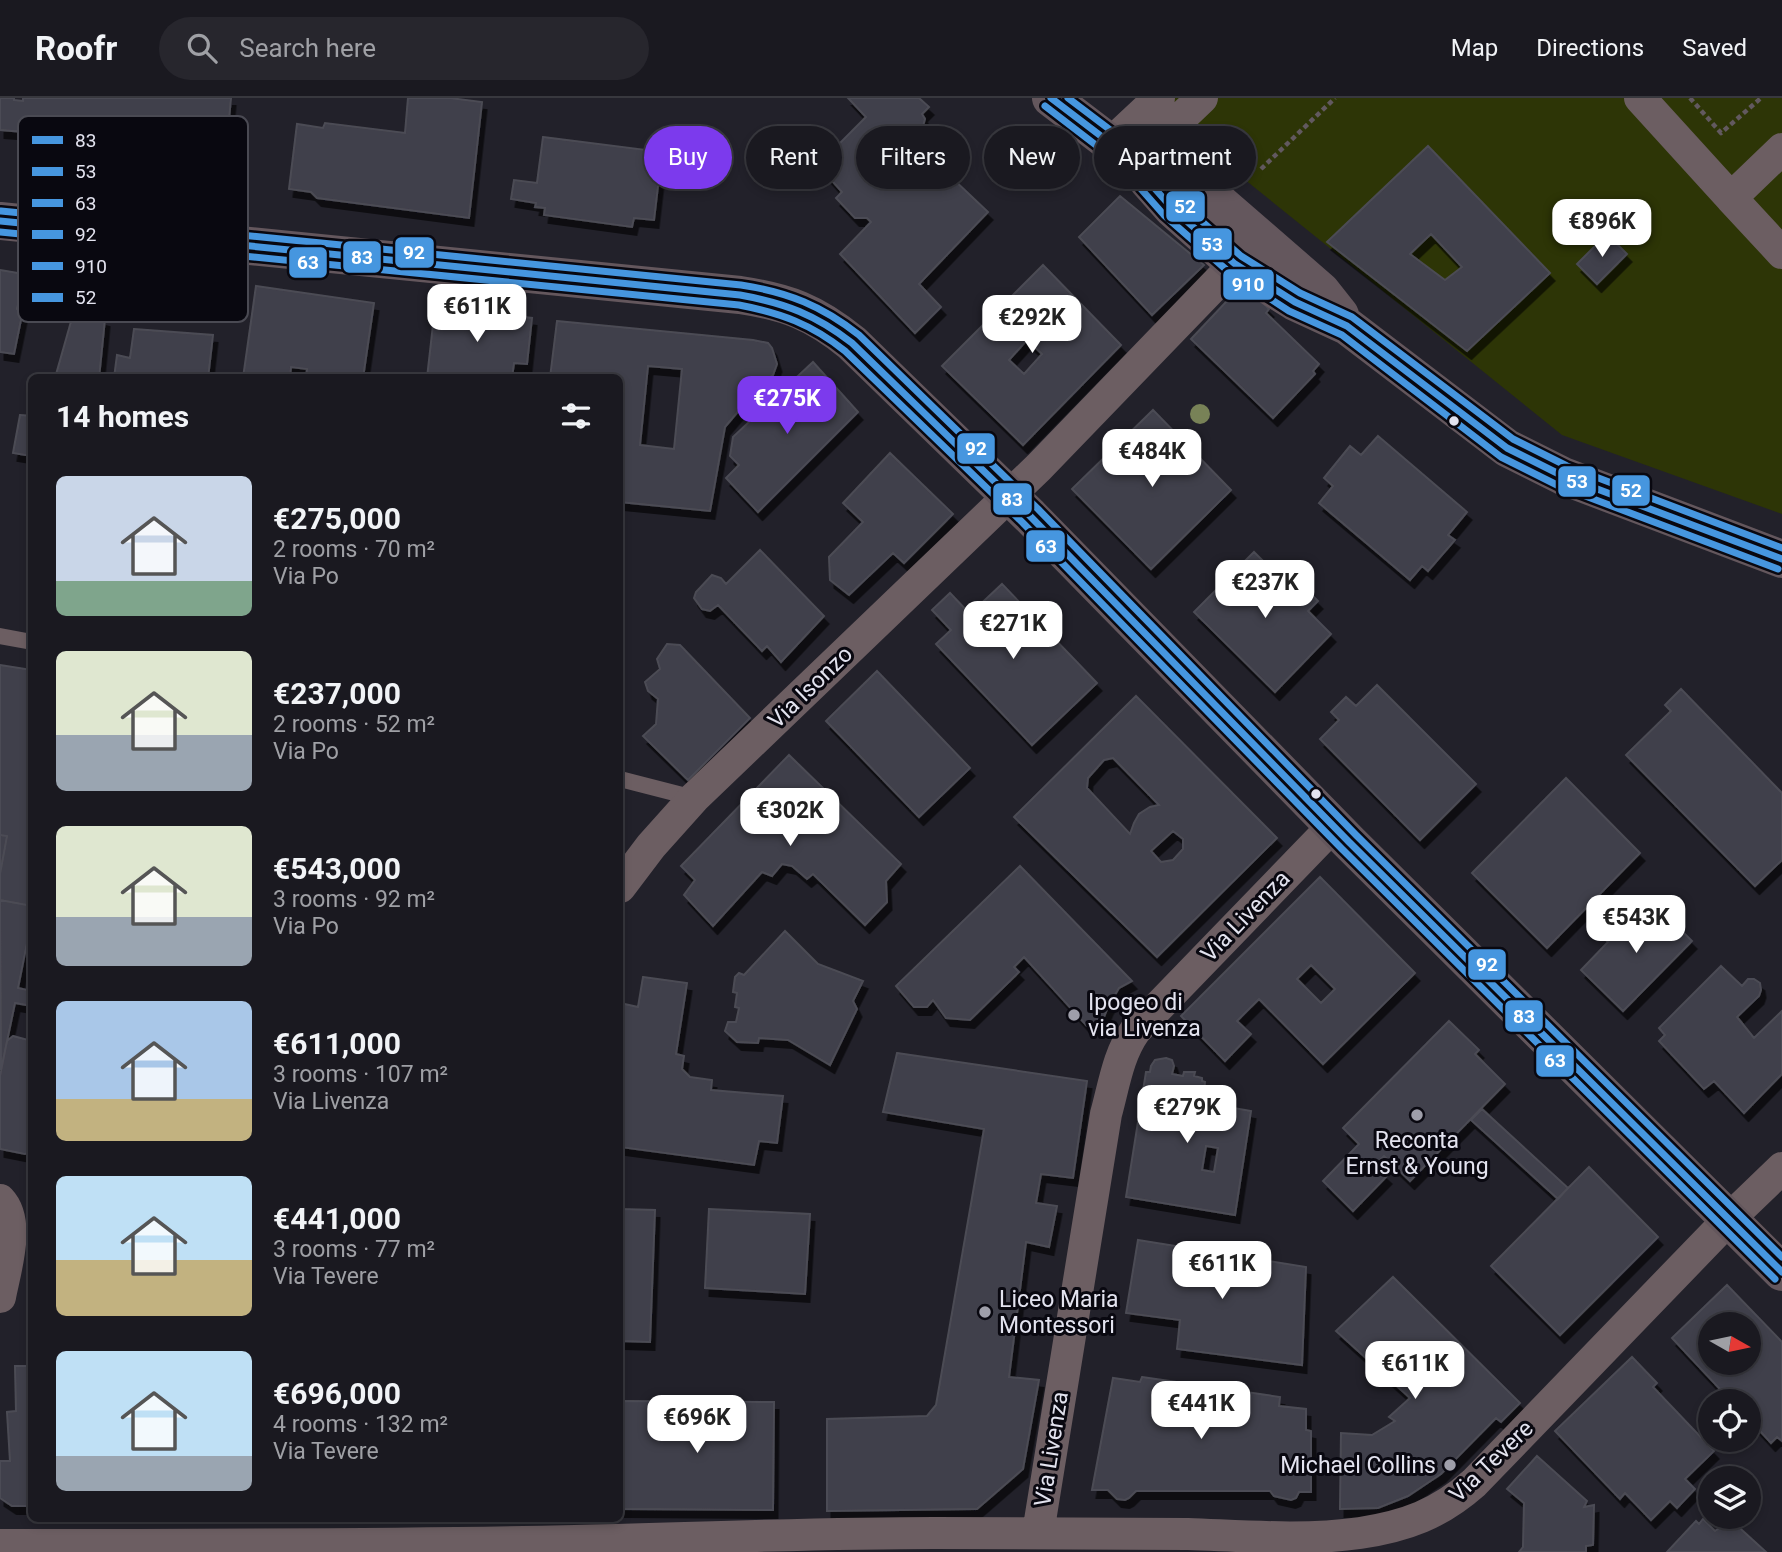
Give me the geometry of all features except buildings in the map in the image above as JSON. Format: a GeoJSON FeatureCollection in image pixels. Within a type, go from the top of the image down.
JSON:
{"type":"FeatureCollection","features":[{"type":"Feature","properties":{"kind":"street"},"geometry":{"type":"LineString","coordinates":[[1051,98],[1094,131]]}},
{"type":"Feature","properties":{"kind":"street"},"geometry":{"type":"LineString","coordinates":[[1141,126],[1159,98]]}},
{"type":"Feature","properties":{"kind":"street"},"geometry":{"type":"LineString","coordinates":[[1162,126],[1202,98]]}},
{"type":"Feature","properties":{"kind":"street"},"geometry":{"type":"LineString","coordinates":[[1640,98],[1782,253]]}},
{"type":"Feature","properties":{"kind":"street"},"geometry":{"type":"LineString","coordinates":[[1731,198],[1782,149]]}},
{"type":"Feature","properties":{"kind":"street"},"geometry":{"type":"LineString","coordinates":[[1155,189],[1172,208],[1235,264],[1295,302],[1348,326],[1497,441],[1525,458],[1563,476],[1782,559]]}},
{"type":"Feature","properties":{"kind":"street"},"geometry":{"type":"LineString","coordinates":[[1202,189],[1321,291],[1348,326]]}},
{"type":"Feature","properties":{"kind":"street"},"geometry":{"type":"LineString","coordinates":[[0,222],[18,224]]}},
{"type":"Feature","properties":{"kind":"street"},"geometry":{"type":"LineString","coordinates":[[248,246],[740,295],[776,302],[808,313],[826,323],[845,337],[1010,495],[1349,842],[1782,1272]]}},
{"type":"Feature","properties":{"kind":"street"},"geometry":{"type":"LineString","coordinates":[[1235,264],[1321,291]]}},
{"type":"Feature","properties":{"kind":"street","name":"Via Isonzo"},"geometry":{"type":"LineString","coordinates":[[623,883],[645,853],[694,798],[1039,467],[1235,264]]}},
{"type":"Feature","properties":{"kind":"street","name":"Via Livenza"},"geometry":{"type":"LineString","coordinates":[[1038,1533],[1106,1114],[1121,1055],[1135,1031],[1334,825]]}},
{"type":"Feature","properties":{"kind":"street","name":"Via Tevere"},"geometry":{"type":"LineString","coordinates":[[0,1545],[328,1549],[561,1538],[934,1533],[1329,1536],[1392,1527],[1430,1515],[1474,1483],[1728,1220],[1782,1168]]}},
{"type":"Feature","properties":{"kind":"street"},"geometry":{"type":"LineString","coordinates":[[0,1200],[9,1212],[11,1233],[0,1297]]}},
{"type":"Feature","properties":{"kind":"lane"},"geometry":{"type":"LineString","coordinates":[[0,636],[28,641]]}},
{"type":"Feature","properties":{"kind":"lane"},"geometry":{"type":"LineString","coordinates":[[623,780],[694,798]]}},
{"type":"Feature","properties":{"kind":"path"},"geometry":{"type":"LineString","coordinates":[[1261,169],[1335,98]]}},
{"type":"Feature","properties":{"kind":"path"},"geometry":{"type":"LineString","coordinates":[[1690,98],[1721,133],[1761,98]]}},
{"type":"Feature","properties":{"kind":"green space"},"geometry":{"type":"Polygon","coordinates":[[[1140,98],[1782,98],[1782,514],[1562,435],[1256,189],[1256,126],[1177,126],[1140,98]]]}},
{"type":"Feature","properties":{"kind":"transit line","name":"53"},"geometry":{"type":"LineString","coordinates":[[1051,98],[1135,162],[1172,208],[1235,264],[1295,302],[1347,326],[1507,448],[1563,476],[1782,559]]}},
{"type":"Feature","properties":{"kind":"transit line","name":"52"},"geometry":{"type":"LineString","coordinates":[[1068,98],[1142,154],[1179,201],[1241,256],[1300,293],[1352,317],[1513,439],[1567,466],[1782,548]]}},
{"type":"Feature","properties":{"kind":"transit line","name":"910"},"geometry":{"type":"LineString","coordinates":[[1045,106],[1127,169],[1164,215],[1229,272],[1289,311],[1342,335],[1501,457],[1559,486],[1778,569]]}},
{"type":"Feature","properties":{"kind":"transit line","name":"92"},"geometry":{"type":"LineString","coordinates":[[1,211],[18,213]]}},
{"type":"Feature","properties":{"kind":"transit line","name":"83"},"geometry":{"type":"LineString","coordinates":[[0,221],[18,223]]}},
{"type":"Feature","properties":{"kind":"transit line","name":"63"},"geometry":{"type":"LineString","coordinates":[[0,232],[18,234]]}},
{"type":"Feature","properties":{"kind":"transit line","name":"92"},"geometry":{"type":"LineString","coordinates":[[248,236],[741,285],[789,296],[832,316],[859,335],[1038,509],[1356,835],[1782,1257]]}},
{"type":"Feature","properties":{"kind":"transit line","name":"83"},"geometry":{"type":"LineString","coordinates":[[248,246],[740,295],[786,306],[826,325],[852,343],[1030,516],[1349,842],[1782,1272]]}},
{"type":"Feature","properties":{"kind":"transit line","name":"63"},"geometry":{"type":"LineString","coordinates":[[248,256],[739,305],[782,316],[820,334],[845,351],[1023,523],[1342,849],[1775,1279]]}},
{"type":"Feature","properties":{"kind":"place","name":"Ipogeo di via Livenza"},"geometry":{"type":"Point","coordinates":[1074,1015]}},
{"type":"Feature","properties":{"kind":"place","name":"Reconta Ernst & Young"},"geometry":{"type":"Point","coordinates":[1417,1115]}},
{"type":"Feature","properties":{"kind":"place","name":"Liceo Maria Montessori"},"geometry":{"type":"Point","coordinates":[985,1312]}},
{"type":"Feature","properties":{"kind":"place","name":"Michael Collins"},"geometry":{"type":"Point","coordinates":[1450,1465]}}]}
